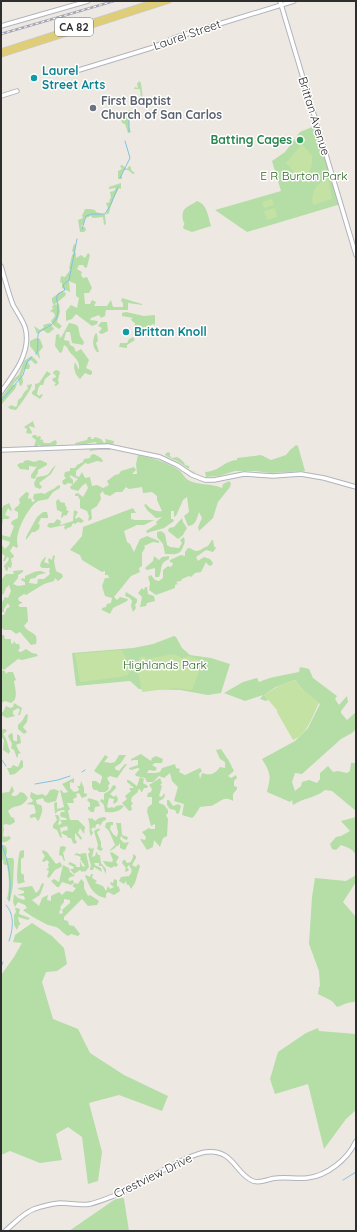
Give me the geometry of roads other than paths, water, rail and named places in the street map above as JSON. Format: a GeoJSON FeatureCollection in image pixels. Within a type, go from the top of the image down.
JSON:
{"type":"FeatureCollection","features":[{"type":"Feature","properties":{"kind":"main road"},"geometry":{"type":"LineString","coordinates":[[1,26],[88,1]]}},
{"type":"Feature","properties":{"kind":"main road","name":"CA 82"},"geometry":{"type":"LineString","coordinates":[[3,52],[156,1]]}},
{"type":"Feature","properties":{"kind":"main road","name":"CA 82"},"geometry":{"type":"LineString","coordinates":[[3,52],[81,30],[170,1]]}},
{"type":"Feature","properties":{"kind":"main road","name":"Laurel Street"},"geometry":{"type":"LineString","coordinates":[[80,70],[151,48],[280,3],[294,1]]}},
{"type":"Feature","properties":{"kind":"main road","name":"Brittan Avenue"},"geometry":{"type":"LineString","coordinates":[[280,3],[356,255]]}},
{"type":"Feature","properties":{"kind":"main road"},"geometry":{"type":"LineString","coordinates":[[81,30],[83,26],[93,23],[96,20]]}},
{"type":"Feature","properties":{"kind":"main road"},"geometry":{"type":"LineString","coordinates":[[1,96],[17,90]]}},
{"type":"Feature","properties":{"kind":"main road"},"geometry":{"type":"LineString","coordinates":[[1,266],[14,305],[25,326],[27,341],[26,349],[19,364],[1,392]]}},
{"type":"Feature","properties":{"kind":"main road"},"geometry":{"type":"LineString","coordinates":[[1,450],[108,446],[160,457],[177,465],[194,477],[205,480],[214,480],[244,474],[272,476],[301,474],[320,477],[356,487]]}},
{"type":"Feature","properties":{"kind":"main road","name":"Crestview Drive"},"geometry":{"type":"LineString","coordinates":[[5,1231],[32,1209],[61,1203],[91,1204],[116,1195],[180,1161],[200,1154],[212,1152],[224,1155],[231,1160],[248,1178],[257,1182],[277,1178],[308,1178],[319,1175],[340,1162],[350,1152],[356,1141]]}},
{"type":"Feature","properties":{"kind":"waterway"},"geometry":{"type":"LineString","coordinates":[[129,112],[129,132]]}},
{"type":"Feature","properties":{"kind":"waterway"},"geometry":{"type":"LineString","coordinates":[[120,178],[130,158],[125,141]]}},
{"type":"Feature","properties":{"kind":"waterway"},"geometry":{"type":"LineString","coordinates":[[82,229],[86,216],[92,214],[105,214],[118,187]]}},
{"type":"Feature","properties":{"kind":"waterway"},"geometry":{"type":"LineString","coordinates":[[36,354],[38,349],[39,332],[53,324],[57,318],[57,296],[65,290],[63,285],[69,280],[77,239]]}},
{"type":"Feature","properties":{"kind":"waterway"},"geometry":{"type":"LineString","coordinates":[[1,401],[23,375],[27,362],[32,357]]}},
{"type":"Feature","properties":{"kind":"waterway"},"geometry":{"type":"LineString","coordinates":[[1,759],[6,766]]}},
{"type":"Feature","properties":{"kind":"waterway"},"geometry":{"type":"LineString","coordinates":[[35,784],[58,780],[70,776]]}},
{"type":"Feature","properties":{"kind":"waterway"},"geometry":{"type":"LineString","coordinates":[[1,843],[9,871],[9,901]]}},
{"type":"Feature","properties":{"kind":"waterway"},"geometry":{"type":"LineString","coordinates":[[6,905],[12,918],[9,941]]}},
{"type":"Feature","properties":{"kind":"waterway"},"geometry":{"type":"LineString","coordinates":[[1,967],[3,962]]}},
{"type":"Feature","properties":{"kind":"waterway"},"geometry":{"type":"LineString","coordinates":[[343,1180],[356,1172]]}},
{"type":"Feature","properties":{"kind":"railway"},"geometry":{"type":"LineString","coordinates":[[1,34],[114,1]]}},
{"type":"Feature","properties":{"kind":"place","name":"Laurel Street Arts"},"geometry":{"type":"Point","coordinates":[34,78]}},
{"type":"Feature","properties":{"kind":"place","name":"First Baptist Church of San Carlos"},"geometry":{"type":"Point","coordinates":[93,108]}},
{"type":"Feature","properties":{"kind":"place","name":"Batting Cages"},"geometry":{"type":"Point","coordinates":[300,140]}},
{"type":"Feature","properties":{"kind":"place","name":"Brittan Knoll"},"geometry":{"type":"Point","coordinates":[126,332]}},
{"type":"Feature","properties":{"kind":"park label","name":"E R Burton Park"},"geometry":{"type":"Point","coordinates":[304,176]}},
{"type":"Feature","properties":{"kind":"park label","name":"Highlands Park"},"geometry":{"type":"Point","coordinates":[165,665]}}]}
